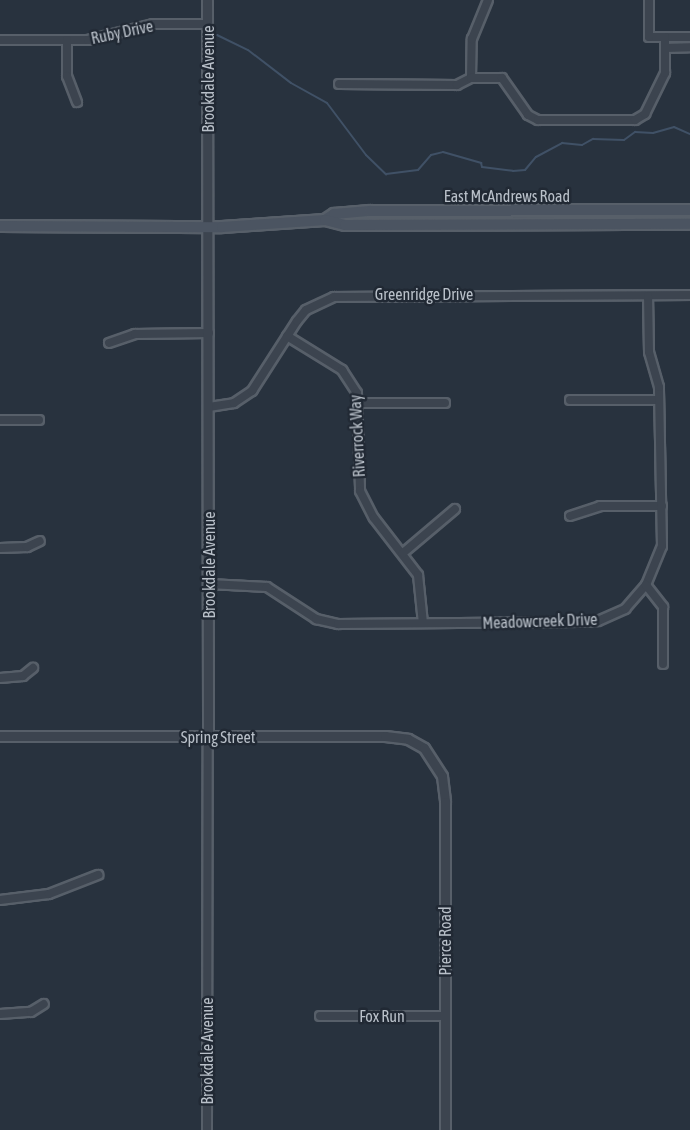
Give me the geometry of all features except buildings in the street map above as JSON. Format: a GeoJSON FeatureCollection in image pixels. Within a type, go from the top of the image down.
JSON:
{"type":"FeatureCollection","features":[{"type":"Feature","properties":{"kind":"main road","name":"East McAndrews Road"},"geometry":{"type":"LineString","coordinates":[[325,220],[334,213],[370,212],[690,210]]}},
{"type":"Feature","properties":{"kind":"main road","name":"East McAndrews Road"},"geometry":{"type":"LineString","coordinates":[[0,226],[208,227],[325,220],[345,225],[690,224]]}},
{"type":"Feature","properties":{"kind":"street","name":"Brookdale Avenue"},"geometry":{"type":"LineString","coordinates":[[207,0],[209,333],[207,1130]]}},
{"type":"Feature","properties":{"kind":"street"},"geometry":{"type":"LineString","coordinates":[[471,78],[472,39],[488,0]]}},
{"type":"Feature","properties":{"kind":"street"},"geometry":{"type":"LineString","coordinates":[[649,0],[649,37],[690,37]]}},
{"type":"Feature","properties":{"kind":"street","name":"Ruby Drive"},"geometry":{"type":"LineString","coordinates":[[0,40],[103,39],[153,24],[207,24]]}},
{"type":"Feature","properties":{"kind":"street"},"geometry":{"type":"LineString","coordinates":[[339,84],[457,85],[471,78],[507,81],[528,114],[538,120],[635,120],[645,114],[665,73],[665,37]]}},
{"type":"Feature","properties":{"kind":"street"},"geometry":{"type":"LineString","coordinates":[[67,40],[68,76],[77,102]]}},
{"type":"Feature","properties":{"kind":"street"},"geometry":{"type":"LineString","coordinates":[[665,48],[690,47]]}},
{"type":"Feature","properties":{"kind":"street","name":"Greenridge Drive"},"geometry":{"type":"LineString","coordinates":[[209,407],[234,403],[252,391],[306,310],[320,301],[349,294],[690,295]]}},
{"type":"Feature","properties":{"kind":"street","name":"Meadowcreek Drive"},"geometry":{"type":"LineString","coordinates":[[209,584],[267,586],[328,623],[598,621],[625,609],[646,585],[660,556],[662,506],[659,400],[649,352],[648,296]]}},
{"type":"Feature","properties":{"kind":"street"},"geometry":{"type":"LineString","coordinates":[[109,343],[135,334],[209,333]]}},
{"type":"Feature","properties":{"kind":"street","name":"Riverrock Way"},"geometry":{"type":"LineString","coordinates":[[287,336],[342,370],[358,403],[360,491],[374,518],[403,553],[422,586],[423,623]]}},
{"type":"Feature","properties":{"kind":"street"},"geometry":{"type":"LineString","coordinates":[[570,400],[659,400]]}},
{"type":"Feature","properties":{"kind":"street"},"geometry":{"type":"LineString","coordinates":[[358,403],[445,404]]}},
{"type":"Feature","properties":{"kind":"street"},"geometry":{"type":"LineString","coordinates":[[0,420],[39,420]]}},
{"type":"Feature","properties":{"kind":"street"},"geometry":{"type":"LineString","coordinates":[[570,516],[600,506],[662,506]]}},
{"type":"Feature","properties":{"kind":"street"},"geometry":{"type":"LineString","coordinates":[[403,553],[455,509]]}},
{"type":"Feature","properties":{"kind":"street"},"geometry":{"type":"LineString","coordinates":[[0,548],[27,547],[39,542]]}},
{"type":"Feature","properties":{"kind":"street"},"geometry":{"type":"LineString","coordinates":[[646,585],[663,607],[663,664]]}},
{"type":"Feature","properties":{"kind":"street"},"geometry":{"type":"LineString","coordinates":[[0,678],[24,676],[33,669]]}},
{"type":"Feature","properties":{"kind":"street","name":"Spring Street"},"geometry":{"type":"LineString","coordinates":[[0,736],[397,737],[416,743],[431,755]]}},
{"type":"Feature","properties":{"kind":"street","name":"Pierce Road"},"geometry":{"type":"LineString","coordinates":[[431,755],[442,776],[445,802],[445,1130]]}},
{"type":"Feature","properties":{"kind":"street"},"geometry":{"type":"LineString","coordinates":[[0,900],[49,894],[98,875]]}},
{"type":"Feature","properties":{"kind":"street"},"geometry":{"type":"LineString","coordinates":[[0,1014],[31,1012],[44,1004]]}},
{"type":"Feature","properties":{"kind":"street","name":"Fox Run"},"geometry":{"type":"LineString","coordinates":[[320,1016],[445,1016]]}},
{"type":"Feature","properties":{"kind":"waterway"},"geometry":{"type":"LineString","coordinates":[[217,35],[248,50],[291,83],[327,103],[366,155],[386,174],[418,170],[431,155],[443,152],[481,163],[482,167],[513,171],[525,170],[536,157],[562,143],[582,145],[593,139],[624,140],[635,132],[653,133],[674,127],[690,134]]}}]}
